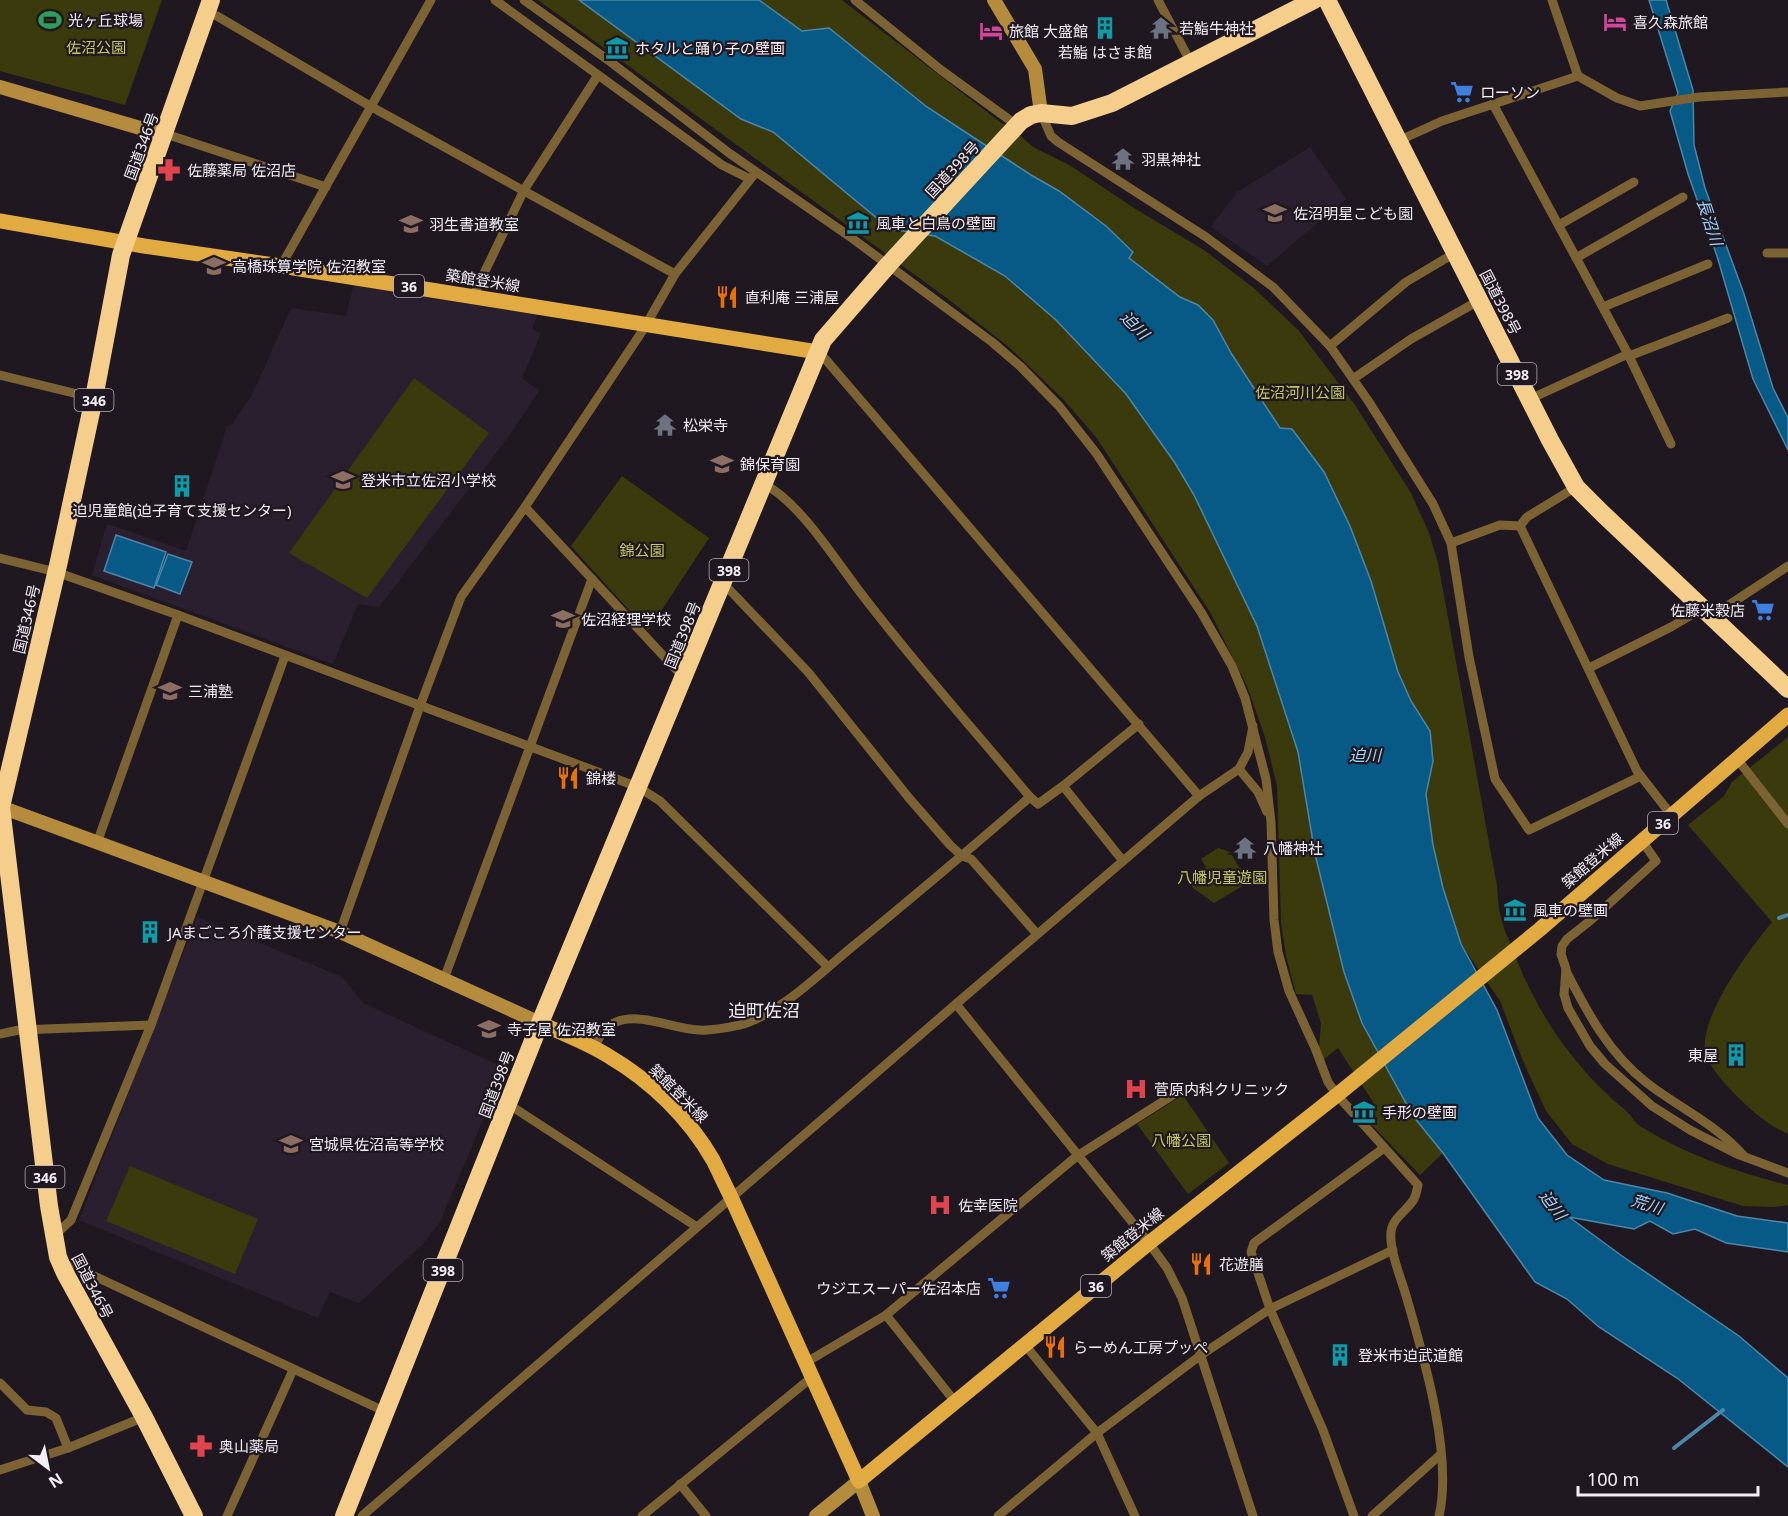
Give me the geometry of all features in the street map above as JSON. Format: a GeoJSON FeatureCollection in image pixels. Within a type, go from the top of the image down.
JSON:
{"type":"FeatureCollection","features":[{"type":"Feature","properties":{"kind":"highway"},"geometry":{"type":"LineString","coordinates":[[1044,120],[1072,116],[1112,103],[1314,0]]}},
{"type":"Feature","properties":{"kind":"highway","name":"国道398号"},"geometry":{"type":"LineString","coordinates":[[1327,0],[1576,487],[1788,689]]}},
{"type":"Feature","properties":{"kind":"highway","name":"国道346号"},"geometry":{"type":"LineString","coordinates":[[194,1516],[144,1417],[61,1263],[54,1236],[0,807],[56,572],[125,243],[209,6]]}},
{"type":"Feature","properties":{"kind":"highway","name":"国道398号"},"geometry":{"type":"LineString","coordinates":[[344,1516],[540,1023],[824,340],[889,264],[1013,129],[1031,115],[1044,120]]}},
{"type":"Feature","properties":{"kind":"main road","name":"築館登米線"},"geometry":{"type":"LineString","coordinates":[[0,221],[125,243],[818,352]]}},
{"type":"Feature","properties":{"kind":"main road","name":"築館登米線"},"geometry":{"type":"LineString","coordinates":[[540,1023],[594,1048],[630,1070],[681,1116],[712,1160],[731,1197],[859,1481],[1149,1243],[1337,1095],[1539,930],[1788,715]]}},
{"type":"Feature","properties":{"kind":"street"},"geometry":{"type":"LineString","coordinates":[[281,266],[431,0]]}},
{"type":"Feature","properties":{"kind":"street"},"geometry":{"type":"LineString","coordinates":[[495,0],[722,165],[753,175]]}},
{"type":"Feature","properties":{"kind":"street"},"geometry":{"type":"LineString","coordinates":[[524,0],[753,175],[889,264],[992,342],[1021,367],[1078,429],[1140,517],[1201,612],[1232,666],[1253,722],[1266,779],[1271,822],[1274,920],[1278,952],[1289,991],[1328,1082],[1418,1185],[1414,1199],[1392,1226],[1391,1239],[1422,1352],[1441,1454],[1443,1488],[1439,1516]]}},
{"type":"Feature","properties":{"kind":"street"},"geometry":{"type":"LineString","coordinates":[[855,0],[941,70],[1011,121],[1013,129]]}},
{"type":"Feature","properties":{"kind":"street"},"geometry":{"type":"LineString","coordinates":[[994,0],[1035,69],[1044,120],[1051,136],[1206,237],[1273,288],[1330,346],[1433,504],[1451,543],[1469,657],[1495,779],[1529,831],[1641,776]]}},
{"type":"Feature","properties":{"kind":"street"},"geometry":{"type":"LineString","coordinates":[[1158,0],[1191,63]]}},
{"type":"Feature","properties":{"kind":"street"},"geometry":{"type":"LineString","coordinates":[[1552,0],[1578,76],[1600,90],[1634,105],[1699,98],[1788,93]]}},
{"type":"Feature","properties":{"kind":"street"},"geometry":{"type":"LineString","coordinates":[[209,6],[217,16],[370,106],[675,274]]}},
{"type":"Feature","properties":{"kind":"street"},"geometry":{"type":"LineString","coordinates":[[474,297],[524,190],[598,75]]}},
{"type":"Feature","properties":{"kind":"street"},"geometry":{"type":"LineString","coordinates":[[1398,141],[1442,121],[1578,76]]}},
{"type":"Feature","properties":{"kind":"street"},"geometry":{"type":"LineString","coordinates":[[0,87],[172,136],[326,187]]}},
{"type":"Feature","properties":{"kind":"street"},"geometry":{"type":"LineString","coordinates":[[1494,104],[1629,355],[1671,444]]}},
{"type":"Feature","properties":{"kind":"street"},"geometry":{"type":"LineString","coordinates":[[340,932],[460,597],[525,507],[645,325],[675,274],[753,175]]}},
{"type":"Feature","properties":{"kind":"street"},"geometry":{"type":"LineString","coordinates":[[1559,225],[1634,182]]}},
{"type":"Feature","properties":{"kind":"street"},"geometry":{"type":"LineString","coordinates":[[1576,258],[1683,196]]}},
{"type":"Feature","properties":{"kind":"street"},"geometry":{"type":"LineString","coordinates":[[1330,346],[1406,282],[1455,253]]}},
{"type":"Feature","properties":{"kind":"street"},"geometry":{"type":"LineString","coordinates":[[1767,253],[1788,253]]}},
{"type":"Feature","properties":{"kind":"street"},"geometry":{"type":"LineString","coordinates":[[1603,307],[1708,264]]}},
{"type":"Feature","properties":{"kind":"street"},"geometry":{"type":"LineString","coordinates":[[1353,380],[1412,339],[1480,300]]}},
{"type":"Feature","properties":{"kind":"street"},"geometry":{"type":"LineString","coordinates":[[1530,399],[1629,355],[1728,318]]}},
{"type":"Feature","properties":{"kind":"street"},"geometry":{"type":"LineString","coordinates":[[818,352],[1199,796]]}},
{"type":"Feature","properties":{"kind":"street"},"geometry":{"type":"LineString","coordinates":[[0,375],[94,398]]}},
{"type":"Feature","properties":{"kind":"street"},"geometry":{"type":"LineString","coordinates":[[764,484],[783,496],[822,541],[864,597],[1038,804],[1064,786],[1139,724]]}},
{"type":"Feature","properties":{"kind":"street"},"geometry":{"type":"LineString","coordinates":[[1520,526],[1527,517],[1576,487]]}},
{"type":"Feature","properties":{"kind":"street"},"geometry":{"type":"LineString","coordinates":[[525,507],[684,678]]}},
{"type":"Feature","properties":{"kind":"street"},"geometry":{"type":"LineString","coordinates":[[1451,543],[1500,525],[1520,526]]}},
{"type":"Feature","properties":{"kind":"street"},"geometry":{"type":"LineString","coordinates":[[1520,526],[1625,748],[1641,776],[1672,816]]}},
{"type":"Feature","properties":{"kind":"street"},"geometry":{"type":"LineString","coordinates":[[0,558],[56,572],[178,615],[638,787],[660,801],[828,967]]}},
{"type":"Feature","properties":{"kind":"street"},"geometry":{"type":"LineString","coordinates":[[1589,668],[1671,627],[1708,612],[1788,566]]}},
{"type":"Feature","properties":{"kind":"street"},"geometry":{"type":"LineString","coordinates":[[444,979],[592,579]]}},
{"type":"Feature","properties":{"kind":"street"},"geometry":{"type":"LineString","coordinates":[[723,583],[807,672],[950,845],[962,856],[971,859],[1037,934]]}},
{"type":"Feature","properties":{"kind":"street"},"geometry":{"type":"LineString","coordinates":[[97,843],[178,615]]}},
{"type":"Feature","properties":{"kind":"street"},"geometry":{"type":"LineString","coordinates":[[54,1236],[70,1220],[151,1025],[285,656]]}},
{"type":"Feature","properties":{"kind":"street"},"geometry":{"type":"LineString","coordinates":[[362,1516],[1199,796],[1239,769],[1248,752],[1253,722]]}},
{"type":"Feature","properties":{"kind":"street"},"geometry":{"type":"LineString","coordinates":[[1737,759],[1788,824]]}},
{"type":"Feature","properties":{"kind":"street"},"geometry":{"type":"LineString","coordinates":[[1239,769],[1258,792],[1271,822]]}},
{"type":"Feature","properties":{"kind":"street"},"geometry":{"type":"LineString","coordinates":[[1064,786],[1123,861]]}},
{"type":"Feature","properties":{"kind":"street"},"geometry":{"type":"LineString","coordinates":[[594,1048],[606,1028],[622,1021],[645,1020],[697,1030],[711,1030],[743,1024],[783,1002],[962,856],[1030,797]]}},
{"type":"Feature","properties":{"kind":"street"},"geometry":{"type":"LineString","coordinates":[[0,807],[340,932],[540,1023]]}},
{"type":"Feature","properties":{"kind":"street"},"geometry":{"type":"LineString","coordinates":[[1642,841],[1656,861],[1567,939],[1562,946],[1561,954],[1587,1012],[1621,1059],[1644,1081],[1730,1141],[1746,1159]]}},
{"type":"Feature","properties":{"kind":"street"},"geometry":{"type":"LineString","coordinates":[[1566,969],[1564,994],[1568,1008],[1590,1046],[1605,1064],[1652,1106],[1690,1130],[1746,1159],[1788,1173]]}},
{"type":"Feature","properties":{"kind":"street"},"geometry":{"type":"LineString","coordinates":[[956,1004],[1167,1268],[1182,1298],[1253,1516]]}},
{"type":"Feature","properties":{"kind":"street"},"geometry":{"type":"LineString","coordinates":[[0,1034],[27,1030],[151,1025]]}},
{"type":"Feature","properties":{"kind":"street"},"geometry":{"type":"LineString","coordinates":[[642,1516],[808,1371],[886,1315],[1077,1156],[1184,1088]]}},
{"type":"Feature","properties":{"kind":"street"},"geometry":{"type":"LineString","coordinates":[[508,1104],[697,1227]]}},
{"type":"Feature","properties":{"kind":"street"},"geometry":{"type":"LineString","coordinates":[[1354,1516],[1323,1430],[1270,1309],[1251,1252],[1254,1243],[1384,1148]]}},
{"type":"Feature","properties":{"kind":"street"},"geometry":{"type":"LineString","coordinates":[[998,1516],[1097,1433],[1201,1355],[1270,1309],[1394,1250]]}},
{"type":"Feature","properties":{"kind":"street"},"geometry":{"type":"LineString","coordinates":[[61,1263],[386,1412]]}},
{"type":"Feature","properties":{"kind":"street"},"geometry":{"type":"LineString","coordinates":[[886,1315],[956,1403]]}},
{"type":"Feature","properties":{"kind":"street"},"geometry":{"type":"LineString","coordinates":[[1025,1345],[1097,1433],[1135,1516]]}},
{"type":"Feature","properties":{"kind":"street"},"geometry":{"type":"LineString","coordinates":[[227,1516],[293,1370]]}},
{"type":"Feature","properties":{"kind":"street"},"geometry":{"type":"LineString","coordinates":[[0,1383],[27,1410],[46,1412],[56,1418],[68,1448]]}},
{"type":"Feature","properties":{"kind":"street"},"geometry":{"type":"LineString","coordinates":[[0,1470],[68,1448],[144,1417]]}},
{"type":"Feature","properties":{"kind":"street"},"geometry":{"type":"LineString","coordinates":[[1372,1516],[1441,1454]]}},
{"type":"Feature","properties":{"kind":"street"},"geometry":{"type":"LineString","coordinates":[[816,1516],[859,1481],[873,1516]]}},
{"type":"Feature","properties":{"kind":"street"},"geometry":{"type":"LineString","coordinates":[[680,1484],[706,1516]]}},
{"type":"Feature","properties":{"kind":"shaded area","name":"佐沼明星こども園"},"geometry":{"type":"Polygon","coordinates":[[[1310,147],[1346,199],[1267,266],[1211,227],[1237,192],[1310,147]]]}},
{"type":"Feature","properties":{"kind":"shaded area","name":"登米市立佐沼小学校"},"geometry":{"type":"Polygon","coordinates":[[[354,284],[537,315],[532,329],[541,333],[522,378],[539,391],[509,436],[379,607],[358,604],[333,664],[92,575],[107,524],[186,551],[227,426],[232,424],[252,395],[291,308],[346,316],[354,284]]]}},
{"type":"Feature","properties":{"kind":"shaded area","name":"宮城県佐沼高等学校"},"geometry":{"type":"Polygon","coordinates":[[[197,917],[342,977],[363,1003],[505,1068],[440,1222],[423,1244],[359,1303],[330,1292],[318,1318],[79,1220],[197,917]]]}},
{"type":"Feature","properties":{"kind":"green space","name":"佐沼公園"},"geometry":{"type":"Polygon","coordinates":[[[0,0],[162,0],[125,105],[0,71],[0,0]]]}},
{"type":"Feature","properties":{"kind":"green space"},"geometry":{"type":"Polygon","coordinates":[[[538,0],[579,0],[741,119],[773,132],[890,229],[935,236],[1005,276],[1056,320],[1126,394],[1175,463],[1194,495],[1257,626],[1298,752],[1315,854],[1344,972],[1362,1023],[1413,1116],[1443,1153],[1420,1175],[1367,1120],[1375,1105],[1338,1048],[1323,1060],[1319,1048],[1321,1023],[1312,995],[1296,994],[1286,956],[1281,922],[1277,786],[1265,737],[1247,686],[1210,612],[1096,437],[1063,399],[1010,348],[948,299],[538,0]]]}},
{"type":"Feature","properties":{"kind":"green space","name":"佐沼河川公園"},"geometry":{"type":"Polygon","coordinates":[[[759,0],[842,0],[1000,122],[1013,129],[1033,147],[1071,166],[1134,208],[1204,250],[1255,289],[1299,331],[1355,405],[1411,493],[1429,533],[1438,563],[1502,921],[1521,971],[1544,1015],[1572,1056],[1640,1126],[1675,1146],[1712,1162],[1788,1185],[1788,1205],[1743,1206],[1608,1164],[1572,1144],[1546,1111],[1523,1061],[1500,1001],[1461,944],[1443,888],[1433,845],[1426,794],[1433,761],[1398,672],[1371,581],[1350,526],[1280,428],[1231,353],[1213,320],[1198,305],[1180,297],[1129,258],[1133,251],[1106,226],[1059,191],[927,107],[829,28],[802,31],[759,0]]]}},
{"type":"Feature","properties":{"kind":"green space"},"geometry":{"type":"Polygon","coordinates":[[[414,378],[489,433],[367,598],[289,553],[414,378]]]}},
{"type":"Feature","properties":{"kind":"green space","name":"錦公園"},"geometry":{"type":"Polygon","coordinates":[[[622,476],[709,538],[648,631],[571,546],[622,476]]]}},
{"type":"Feature","properties":{"kind":"green space"},"geometry":{"type":"Polygon","coordinates":[[[1788,737],[1788,1134],[1764,1120],[1739,1098],[1713,1069],[1705,1051],[1710,1019],[1718,1001],[1740,965],[1772,922],[1688,825],[1724,796],[1732,782],[1788,737]]]}},
{"type":"Feature","properties":{"kind":"green space","name":"八幡児童遊園"},"geometry":{"type":"Polygon","coordinates":[[[1218,848],[1230,852],[1239,867],[1252,873],[1249,882],[1214,903],[1193,888],[1189,880],[1206,867],[1201,859],[1218,848]]]}},
{"type":"Feature","properties":{"kind":"green space","name":"八幡公園"},"geometry":{"type":"Polygon","coordinates":[[[1183,1095],[1229,1163],[1188,1194],[1137,1124],[1183,1095]]]}},
{"type":"Feature","properties":{"kind":"green space"},"geometry":{"type":"Polygon","coordinates":[[[130,1166],[258,1219],[235,1274],[106,1221],[130,1166]]]}},
{"type":"Feature","properties":{"kind":"water","name":"迫川"},"geometry":{"type":"Polygon","coordinates":[[[579,0],[759,0],[802,31],[829,28],[927,107],[1059,191],[1106,226],[1133,252],[1129,258],[1180,297],[1198,305],[1213,320],[1231,353],[1280,428],[1292,429],[1324,472],[1350,526],[1371,581],[1398,672],[1411,701],[1430,731],[1433,761],[1426,794],[1433,845],[1443,888],[1461,944],[1497,1010],[1538,1118],[1567,1155],[1604,1180],[1667,1193],[1737,1216],[1788,1223],[1788,1252],[1726,1243],[1695,1229],[1673,1234],[1650,1221],[1634,1229],[1569,1217],[1739,1336],[1788,1378],[1788,1467],[1677,1378],[1599,1327],[1567,1299],[1535,1282],[1443,1153],[1413,1116],[1362,1023],[1344,972],[1315,854],[1298,752],[1257,626],[1194,495],[1175,463],[1126,394],[1056,320],[1005,276],[935,236],[890,229],[773,132],[741,119],[579,0]]]}},
{"type":"Feature","properties":{"kind":"water","name":"長沼川"},"geometry":{"type":"Polygon","coordinates":[[[1649,0],[1666,0],[1693,90],[1694,145],[1705,188],[1744,294],[1773,388],[1788,418],[1788,450],[1753,379],[1717,256],[1688,174],[1670,111],[1678,93],[1649,0]]]}},
{"type":"Feature","properties":{"kind":"water"},"geometry":{"type":"Polygon","coordinates":[[[116,535],[166,552],[154,588],[104,571],[116,535]]]}},
{"type":"Feature","properties":{"kind":"water"},"geometry":{"type":"Polygon","coordinates":[[[168,554],[192,562],[180,594],[156,585],[168,554]]]}},
{"type":"Feature","properties":{"kind":"waterway"},"geometry":{"type":"LineString","coordinates":[[1779,918],[1788,915]]}},
{"type":"Feature","properties":{"kind":"waterway"},"geometry":{"type":"LineString","coordinates":[[1674,1448],[1723,1410]]}},
{"type":"Feature","properties":{"kind":"place","name":"光ヶ丘球場"},"geometry":{"type":"Point","coordinates":[50,20]}},
{"type":"Feature","properties":{"kind":"place","name":"喜久森旅館"},"geometry":{"type":"Point","coordinates":[1615,22]}},
{"type":"Feature","properties":{"kind":"place","name":"若鮨 はさま館"},"geometry":{"type":"Point","coordinates":[1105,28]}},
{"type":"Feature","properties":{"kind":"place","name":"若鮨牛神社"},"geometry":{"type":"Point","coordinates":[1161,28]}},
{"type":"Feature","properties":{"kind":"place","name":"旅館 大盛館"},"geometry":{"type":"Point","coordinates":[991,31]}},
{"type":"Feature","properties":{"kind":"place","name":"ホタルと踊り子の壁画"},"geometry":{"type":"Point","coordinates":[617,48]}},
{"type":"Feature","properties":{"kind":"place","name":"ローソン"},"geometry":{"type":"Point","coordinates":[1462,92]}},
{"type":"Feature","properties":{"kind":"place","name":"羽黒神社"},"geometry":{"type":"Point","coordinates":[1123,159]}},
{"type":"Feature","properties":{"kind":"place","name":"佐藤薬局 佐沼店"},"geometry":{"type":"Point","coordinates":[169,170]}},
{"type":"Feature","properties":{"kind":"place","name":"佐沼明星こども園"},"geometry":{"type":"Point","coordinates":[1275,213]}},
{"type":"Feature","properties":{"kind":"place","name":"風車と白鳥の壁画"},"geometry":{"type":"Point","coordinates":[858,223]}},
{"type":"Feature","properties":{"kind":"place","name":"羽生書道教室"},"geometry":{"type":"Point","coordinates":[411,224]}},
{"type":"Feature","properties":{"kind":"place","name":"高橋珠算学院 佐沼教室"},"geometry":{"type":"Point","coordinates":[214,266]}},
{"type":"Feature","properties":{"kind":"place","name":"直利庵 三浦屋"},"geometry":{"type":"Point","coordinates":[727,297]}},
{"type":"Feature","properties":{"kind":"place","name":"松栄寺"},"geometry":{"type":"Point","coordinates":[665,425]}},
{"type":"Feature","properties":{"kind":"place","name":"錦保育園"},"geometry":{"type":"Point","coordinates":[722,464]}},
{"type":"Feature","properties":{"kind":"place","name":"登米市立佐沼小学校"},"geometry":{"type":"Point","coordinates":[343,480]}},
{"type":"Feature","properties":{"kind":"place","name":"迫児童館(迫子育て支援センター)"},"geometry":{"type":"Point","coordinates":[182,486]}},
{"type":"Feature","properties":{"kind":"place","name":"佐藤米穀店"},"geometry":{"type":"Point","coordinates":[1763,610]}},
{"type":"Feature","properties":{"kind":"place","name":"佐沼経理学校"},"geometry":{"type":"Point","coordinates":[563,619]}},
{"type":"Feature","properties":{"kind":"place","name":"三浦塾"},"geometry":{"type":"Point","coordinates":[170,691]}},
{"type":"Feature","properties":{"kind":"place","name":"錦楼"},"geometry":{"type":"Point","coordinates":[568,778]}},
{"type":"Feature","properties":{"kind":"place","name":"八幡神社"},"geometry":{"type":"Point","coordinates":[1245,848]}},
{"type":"Feature","properties":{"kind":"place","name":"風車の壁画"},"geometry":{"type":"Point","coordinates":[1515,910]}},
{"type":"Feature","properties":{"kind":"place","name":"JAまごころ介護支援センター"},"geometry":{"type":"Point","coordinates":[150,932]}},
{"type":"Feature","properties":{"kind":"place","name":"寺子屋 佐沼教室"},"geometry":{"type":"Point","coordinates":[489,1029]}},
{"type":"Feature","properties":{"kind":"place","name":"東屋"},"geometry":{"type":"Point","coordinates":[1736,1055]}},
{"type":"Feature","properties":{"kind":"place","name":"菅原内科クリニック"},"geometry":{"type":"Point","coordinates":[1136,1089]}},
{"type":"Feature","properties":{"kind":"place","name":"手形の壁画"},"geometry":{"type":"Point","coordinates":[1364,1112]}},
{"type":"Feature","properties":{"kind":"place","name":"宮城県佐沼高等学校"},"geometry":{"type":"Point","coordinates":[291,1144]}},
{"type":"Feature","properties":{"kind":"place","name":"佐幸医院"},"geometry":{"type":"Point","coordinates":[940,1205]}},
{"type":"Feature","properties":{"kind":"place","name":"花遊膳"},"geometry":{"type":"Point","coordinates":[1201,1264]}},
{"type":"Feature","properties":{"kind":"place","name":"ウジエスーパー佐沼本店"},"geometry":{"type":"Point","coordinates":[999,1288]}},
{"type":"Feature","properties":{"kind":"place","name":"らーめん工房プッぺ"},"geometry":{"type":"Point","coordinates":[1055,1347]}},
{"type":"Feature","properties":{"kind":"place","name":"登米市迫武道館"},"geometry":{"type":"Point","coordinates":[1340,1355]}},
{"type":"Feature","properties":{"kind":"place","name":"奥山薬局"},"geometry":{"type":"Point","coordinates":[201,1446]}},
{"type":"Feature","properties":{"kind":"district","name":"迫町佐沼"},"geometry":{"type":"Point","coordinates":[764,1010]}},
{"type":"Feature","properties":{"kind":"water label","name":"荒川"},"geometry":{"type":"Point","coordinates":[1647,1204]}}]}
